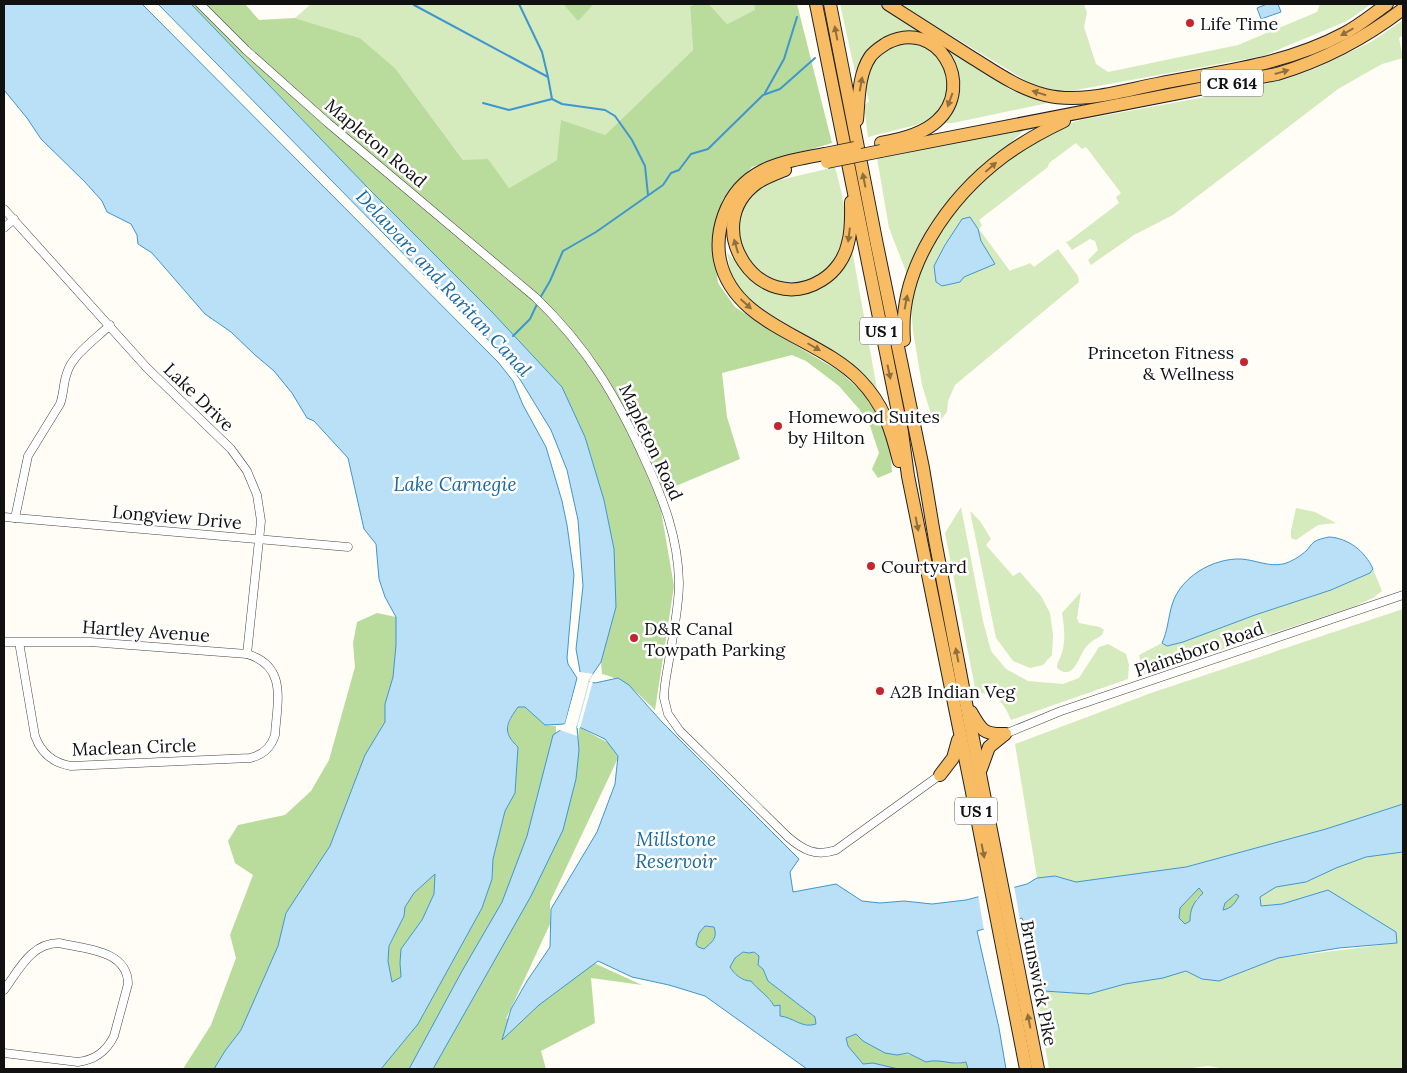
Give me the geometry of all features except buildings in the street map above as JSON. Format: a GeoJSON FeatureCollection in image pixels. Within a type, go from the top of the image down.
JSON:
{"type":"FeatureCollection","features":[{"type":"Feature","properties":{"kind":"highway","name":"US 1"},"geometry":{"type":"LineString","coordinates":[[816,4],[902,432],[908,476],[959,735],[996,887]]}},
{"type":"Feature","properties":{"kind":"highway","name":"US 1"},"geometry":{"type":"LineString","coordinates":[[830,4],[998,859],[996,887]]}},
{"type":"Feature","properties":{"kind":"highway"},"geometry":{"type":"LineString","coordinates":[[888,4],[1001,76],[1027,89],[1045,95],[1068,98],[1089,97],[1208,76]]}},
{"type":"Feature","properties":{"kind":"highway","name":"CR 614"},"geometry":{"type":"LineString","coordinates":[[1208,76],[1271,62],[1308,50],[1348,31],[1387,4]]}},
{"type":"Feature","properties":{"kind":"highway","name":"CR 614"},"geometry":{"type":"LineString","coordinates":[[1080,113],[1295,69],[1337,52],[1358,41],[1403,10]]}},
{"type":"Feature","properties":{"kind":"highway"},"geometry":{"type":"LineString","coordinates":[[855,132],[861,82],[869,58],[876,50],[893,40],[911,37],[934,45],[948,60],[953,74],[953,96],[946,111],[936,122],[922,131],[881,147]]}},
{"type":"Feature","properties":{"kind":"highway"},"geometry":{"type":"LineString","coordinates":[[893,141],[912,139],[1189,83],[1208,76]]}},
{"type":"Feature","properties":{"kind":"highway"},"geometry":{"type":"LineString","coordinates":[[852,187],[848,246],[838,265],[825,278],[808,286],[791,289],[769,284],[745,266],[737,251],[733,230],[735,216],[739,204],[746,193],[757,183],[771,175],[826,158],[1080,113]]}},
{"type":"Feature","properties":{"kind":"highway"},"geometry":{"type":"LineString","coordinates":[[903,368],[905,358],[903,320],[911,282],[917,265],[937,229],[951,209],[974,183],[1003,156],[1036,135],[1080,113]]}},
{"type":"Feature","properties":{"kind":"highway"},"geometry":{"type":"LineString","coordinates":[[826,158],[795,159],[766,168],[752,176],[736,192],[721,224],[719,253],[723,271],[732,289],[745,305],[836,360],[870,392],[890,426],[900,468],[908,476]]}},
{"type":"Feature","properties":{"kind":"highway"},"geometry":{"type":"LineString","coordinates":[[966,703],[982,729],[988,734],[1005,734]]}},
{"type":"Feature","properties":{"kind":"highway"},"geometry":{"type":"LineString","coordinates":[[980,771],[989,747],[1005,734]]}},
{"type":"Feature","properties":{"kind":"highway"},"geometry":{"type":"LineString","coordinates":[[940,775],[953,758],[959,735]]}},
{"type":"Feature","properties":{"kind":"highway"},"geometry":{"type":"LineString","coordinates":[[940,775],[957,772],[971,787]]}},
{"type":"Feature","properties":{"kind":"highway","name":"Brunswick Pike"},"geometry":{"type":"LineString","coordinates":[[996,887],[1026,1069]]}},
{"type":"Feature","properties":{"kind":"highway","name":"Brunswick Pike"},"geometry":{"type":"LineString","coordinates":[[1004,928],[1038,1069]]}},
{"type":"Feature","properties":{"kind":"street","name":"Mapleton Road"},"geometry":{"type":"LineString","coordinates":[[200,4],[246,50],[328,123],[536,297],[586,354],[610,389],[631,428],[667,511],[676,544],[679,579],[677,608],[664,692],[668,714],[673,722],[788,837],[802,848],[816,853],[822,854],[836,850],[940,775]]}},
{"type":"Feature","properties":{"kind":"street","name":"Lake Drive"},"geometry":{"type":"LineString","coordinates":[[4,208],[147,368],[231,449],[240,460],[252,482],[257,494],[261,521],[247,654]]}},
{"type":"Feature","properties":{"kind":"street"},"geometry":{"type":"LineString","coordinates":[[4,228],[14,219]]}},
{"type":"Feature","properties":{"kind":"street"},"geometry":{"type":"LineString","coordinates":[[15,518],[28,456],[60,404],[67,371],[76,358],[110,326]]}},
{"type":"Feature","properties":{"kind":"street","name":"Longview Drive"},"geometry":{"type":"LineString","coordinates":[[4,517],[348,547]]}},
{"type":"Feature","properties":{"kind":"street","name":"Plainsboro Road"},"geometry":{"type":"LineString","coordinates":[[1005,734],[1061,711],[1403,595]]}},
{"type":"Feature","properties":{"kind":"street","name":"Hartley Avenue"},"geometry":{"type":"LineString","coordinates":[[4,642],[90,642],[247,654],[254,656],[267,665],[276,678]]}},
{"type":"Feature","properties":{"kind":"street","name":"Maclean Circle"},"geometry":{"type":"LineString","coordinates":[[19,642],[37,743],[54,760],[71,766],[257,757],[269,748],[275,735],[278,686],[276,678]]}},
{"type":"Feature","properties":{"kind":"street"},"geometry":{"type":"LineString","coordinates":[[4,990],[33,952],[51,943],[59,943],[114,957],[123,966],[128,977],[128,984],[114,1036],[110,1044],[99,1055],[86,1061],[78,1062],[4,1053]]}},
{"type":"Feature","properties":{"kind":"green space"},"geometry":{"type":"Polygon","coordinates":[[[191,4],[245,4],[259,20],[295,18],[360,38],[395,68],[463,160],[488,159],[509,188],[557,160],[561,120],[605,135],[693,50],[690,6],[709,4],[727,24],[755,10],[754,4],[797,4],[832,143],[752,167],[723,199],[712,238],[718,283],[735,307],[771,331],[839,371],[863,393],[880,420],[890,449],[892,472],[878,478],[872,469],[879,453],[870,426],[859,409],[839,386],[806,361],[792,355],[722,373],[727,417],[740,459],[664,491],[660,505],[674,586],[655,710],[625,684],[602,674],[601,662],[604,650],[614,549],[604,500],[585,437],[492,312],[368,188],[191,4]]]}},
{"type":"Feature","properties":{"kind":"green space"},"geometry":{"type":"Polygon","coordinates":[[[311,4],[563,4],[578,20],[594,4],[697,4],[690,6],[693,50],[605,135],[509,188],[488,160],[463,160],[395,68],[360,38],[295,18],[311,4]]]}},
{"type":"Feature","properties":{"kind":"green space"},"geometry":{"type":"Polygon","coordinates":[[[563,4],[594,4],[578,21],[563,4]]]}},
{"type":"Feature","properties":{"kind":"green space"},"geometry":{"type":"Polygon","coordinates":[[[709,4],[754,4],[756,10],[727,24],[709,4]]]}},
{"type":"Feature","properties":{"kind":"green space"},"geometry":{"type":"Polygon","coordinates":[[[840,4],[880,4],[931,37],[891,34],[871,49],[855,72],[840,4]]]}},
{"type":"Feature","properties":{"kind":"green space"},"geometry":{"type":"Polygon","coordinates":[[[899,4],[1084,4],[1087,13],[1084,27],[1096,64],[1108,72],[1238,45],[1317,12],[1320,4],[1371,4],[1347,21],[1263,56],[1065,92],[1040,89],[899,4]]]}},
{"type":"Feature","properties":{"kind":"green space"},"geometry":{"type":"Polygon","coordinates":[[[1403,20],[1403,35],[1399,38],[1403,58],[1382,64],[1338,89],[1173,215],[1134,235],[1091,265],[1088,260],[1098,250],[1095,241],[1090,239],[1072,250],[1066,242],[1119,203],[1116,197],[1121,193],[1086,147],[1082,149],[1076,143],[979,220],[982,225],[979,229],[1010,271],[1030,263],[1034,267],[1058,249],[1078,276],[1079,282],[955,385],[948,401],[947,412],[935,427],[922,385],[913,331],[911,309],[914,288],[922,264],[942,230],[960,204],[992,172],[1047,132],[1080,120],[1249,89],[1314,69],[1371,42],[1403,20]],[[970,217],[962,220],[945,245],[963,277],[995,264],[981,241],[978,229],[970,217]]]}},
{"type":"Feature","properties":{"kind":"green space"},"geometry":{"type":"Polygon","coordinates":[[[907,43],[932,49],[949,72],[950,87],[945,105],[932,118],[916,125],[868,137],[864,106],[869,101],[864,83],[871,64],[887,47],[907,43]]]}},
{"type":"Feature","properties":{"kind":"green space"},"geometry":{"type":"Polygon","coordinates":[[[944,47],[1011,90],[1048,103],[953,123],[942,123],[956,102],[959,83],[955,62],[944,47]]]}},
{"type":"Feature","properties":{"kind":"green space"},"geometry":{"type":"Polygon","coordinates":[[[998,131],[1023,131],[941,209],[907,274],[889,228],[877,158],[998,131]]]}},
{"type":"Feature","properties":{"kind":"green space"},"geometry":{"type":"Polygon","coordinates":[[[835,167],[844,204],[845,217],[843,241],[838,253],[822,273],[804,286],[767,279],[747,263],[738,235],[742,209],[763,184],[835,167]]]}},
{"type":"Feature","properties":{"kind":"green space"},"geometry":{"type":"Polygon","coordinates":[[[851,244],[877,389],[849,362],[752,303],[732,280],[727,252],[757,285],[784,295],[815,289],[836,275],[851,244]]]}},
{"type":"Feature","properties":{"kind":"green space"},"geometry":{"type":"Polygon","coordinates":[[[961,507],[983,621],[991,651],[1006,669],[1028,681],[1063,684],[1079,678],[1099,647],[1108,644],[1126,654],[1129,665],[1128,679],[1011,720],[998,699],[988,694],[976,693],[945,533],[961,507]]]}},
{"type":"Feature","properties":{"kind":"green space"},"geometry":{"type":"Polygon","coordinates":[[[1296,508],[1315,512],[1336,523],[1318,525],[1296,540],[1291,538],[1291,531],[1296,508]]]}},
{"type":"Feature","properties":{"kind":"green space"},"geometry":{"type":"Polygon","coordinates":[[[970,511],[980,521],[991,539],[986,545],[1013,576],[1020,572],[1041,596],[1050,613],[1053,635],[1052,655],[1043,665],[1030,668],[1013,661],[996,638],[970,511]]]}},
{"type":"Feature","properties":{"kind":"green space"},"geometry":{"type":"Polygon","coordinates":[[[1373,569],[1382,591],[1373,598],[1353,607],[1143,675],[1139,655],[1162,643],[1167,646],[1183,642],[1255,615],[1331,590],[1370,573],[1373,569]]]}},
{"type":"Feature","properties":{"kind":"green space"},"geometry":{"type":"Polygon","coordinates":[[[1081,592],[1077,618],[1079,623],[1100,627],[1104,630],[1102,635],[1086,647],[1072,670],[1063,672],[1057,668],[1064,643],[1062,613],[1081,592]]]}},
{"type":"Feature","properties":{"kind":"green space"},"geometry":{"type":"Polygon","coordinates":[[[1403,609],[1403,804],[1326,829],[1186,867],[1076,882],[1055,876],[1037,878],[1015,744],[1151,693],[1403,609]]]}},
{"type":"Feature","properties":{"kind":"green space"},"geometry":{"type":"Polygon","coordinates":[[[377,613],[396,617],[393,677],[385,704],[385,722],[365,755],[330,846],[286,913],[278,946],[241,1030],[214,1069],[183,1069],[211,1025],[236,958],[230,935],[253,875],[235,863],[228,841],[238,825],[285,815],[311,791],[329,760],[355,667],[353,643],[357,622],[377,613]]]}},
{"type":"Feature","properties":{"kind":"green space"},"geometry":{"type":"Polygon","coordinates":[[[518,707],[525,707],[545,725],[556,726],[556,737],[578,743],[579,727],[616,747],[618,758],[550,902],[550,924],[506,1019],[594,963],[642,985],[591,978],[595,1023],[541,1051],[546,1069],[381,1069],[418,1024],[482,908],[492,879],[493,859],[505,811],[515,793],[518,747],[510,737],[508,728],[511,718],[518,707]]]}},
{"type":"Feature","properties":{"kind":"green space"},"geometry":{"type":"Polygon","coordinates":[[[1403,852],[1403,1069],[1226,1069],[1208,1066],[1184,1069],[1049,1069],[1022,918],[1045,991],[1089,994],[1125,984],[1163,978],[1186,970],[1202,979],[1219,981],[1278,958],[1397,943],[1328,890],[1282,904],[1260,906],[1260,897],[1276,887],[1306,882],[1366,857],[1403,852]]]}},
{"type":"Feature","properties":{"kind":"green space"},"geometry":{"type":"Polygon","coordinates":[[[435,873],[434,894],[422,920],[401,949],[401,977],[392,982],[388,961],[389,947],[404,916],[405,907],[414,893],[435,873]]]}},
{"type":"Feature","properties":{"kind":"green space"},"geometry":{"type":"Polygon","coordinates":[[[1199,888],[1203,893],[1196,899],[1190,921],[1185,924],[1179,918],[1180,908],[1199,888]]]}},
{"type":"Feature","properties":{"kind":"green space"},"geometry":{"type":"Polygon","coordinates":[[[1237,894],[1240,896],[1235,903],[1223,910],[1225,903],[1237,894]]]}},
{"type":"Feature","properties":{"kind":"green space"},"geometry":{"type":"Polygon","coordinates":[[[705,926],[714,927],[715,937],[704,949],[696,944],[699,933],[705,926]]]}},
{"type":"Feature","properties":{"kind":"green space"},"geometry":{"type":"Polygon","coordinates":[[[743,952],[753,952],[759,956],[758,965],[763,969],[768,981],[815,1017],[816,1024],[806,1025],[780,1016],[770,999],[751,982],[742,979],[734,972],[730,967],[735,958],[743,952]]]}},
{"type":"Feature","properties":{"kind":"green space"},"geometry":{"type":"Polygon","coordinates":[[[857,1034],[882,1050],[893,1054],[958,1064],[966,1062],[968,1069],[898,1069],[873,1063],[863,1064],[848,1046],[846,1038],[857,1034]]]}},
{"type":"Feature","properties":{"kind":"water","name":"Lake Carnegie"},"geometry":{"type":"Polygon","coordinates":[[[4,4],[142,4],[498,362],[513,381],[523,405],[546,447],[562,501],[574,575],[567,658],[568,664],[577,678],[565,724],[545,725],[525,707],[518,707],[511,718],[508,732],[518,747],[515,793],[505,811],[493,859],[492,879],[482,908],[418,1024],[381,1069],[214,1069],[241,1030],[278,946],[286,913],[330,846],[365,755],[385,722],[385,704],[393,677],[396,617],[385,597],[379,579],[376,544],[364,529],[348,458],[314,421],[307,418],[292,393],[274,371],[231,332],[205,314],[152,253],[138,244],[137,235],[131,224],[107,212],[102,201],[85,182],[41,139],[4,90],[4,4]],[[435,874],[414,893],[405,907],[404,916],[389,946],[388,961],[392,982],[401,977],[401,949],[422,920],[434,894],[435,874]]]}},
{"type":"Feature","properties":{"kind":"water","name":"Millstone Reservoir"},"geometry":{"type":"Polygon","coordinates":[[[158,4],[191,4],[368,188],[492,312],[562,387],[585,437],[604,500],[614,549],[616,607],[601,662],[588,681],[595,683],[618,678],[629,685],[662,722],[799,859],[790,872],[793,892],[836,884],[862,901],[880,903],[904,901],[932,904],[966,900],[1027,884],[1037,878],[1055,876],[1076,882],[1186,867],[1326,829],[1403,804],[1403,852],[1366,857],[1306,882],[1276,887],[1260,897],[1261,906],[1282,904],[1328,890],[1396,932],[1397,943],[1339,948],[1278,958],[1219,981],[1202,979],[1186,971],[1163,978],[1125,984],[1089,994],[1044,991],[1022,918],[977,931],[999,1028],[1006,1069],[968,1069],[966,1062],[926,1062],[908,1053],[897,1055],[885,1053],[863,1041],[856,1034],[846,1038],[848,1046],[863,1064],[873,1063],[898,1069],[807,1069],[705,996],[669,985],[632,977],[598,961],[539,1005],[502,1040],[511,1009],[550,947],[551,909],[597,832],[615,784],[618,756],[605,739],[577,726],[579,750],[576,779],[563,830],[531,896],[433,1069],[409,1069],[502,902],[527,836],[553,735],[568,725],[581,677],[576,649],[583,586],[578,520],[567,470],[551,430],[521,381],[501,353],[158,4]],[[1199,888],[1180,908],[1179,918],[1185,924],[1190,921],[1193,906],[1203,893],[1199,888]],[[1236,894],[1225,903],[1223,910],[1233,905],[1239,896],[1236,894]],[[705,926],[699,933],[696,944],[704,949],[715,937],[714,927],[705,926]],[[743,952],[735,958],[730,967],[732,970],[741,978],[751,981],[774,1006],[780,1005],[780,1016],[806,1025],[816,1024],[815,1017],[768,981],[763,969],[758,965],[759,956],[754,952],[743,952]]]}},
{"type":"Feature","properties":{"kind":"water"},"geometry":{"type":"Polygon","coordinates":[[[1267,4],[1278,4],[1281,12],[1261,19],[1257,8],[1267,4]]]}},
{"type":"Feature","properties":{"kind":"water"},"geometry":{"type":"Polygon","coordinates":[[[970,217],[978,229],[981,241],[995,264],[964,277],[960,282],[942,286],[936,282],[934,266],[962,219],[970,217]]]}},
{"type":"Feature","properties":{"kind":"water"},"geometry":{"type":"Polygon","coordinates":[[[1329,537],[1343,540],[1361,551],[1373,569],[1370,573],[1331,590],[1255,615],[1183,642],[1167,646],[1162,643],[1176,595],[1182,586],[1199,571],[1220,562],[1241,559],[1272,565],[1283,564],[1299,557],[1316,541],[1329,537]]]}},
{"type":"Feature","properties":{"kind":"pier"},"geometry":{"type":"Polygon","coordinates":[[[577,673],[593,674],[589,680],[576,728],[577,736],[560,730],[559,727],[565,724],[578,678],[577,673]]]}},
{"type":"Feature","properties":{"kind":"pier"},"geometry":{"type":"Polygon","coordinates":[[[590,680],[593,681],[580,728],[577,728],[590,680]]]}},
{"type":"Feature","properties":{"kind":"pier"},"geometry":{"type":"Polygon","coordinates":[[[1014,885],[1020,921],[984,931],[978,894],[1014,885]]]}},
{"type":"Feature","properties":{"kind":"waterway"},"geometry":{"type":"LineString","coordinates":[[519,4],[542,52],[548,77]]}},
{"type":"Feature","properties":{"kind":"waterway"},"geometry":{"type":"LineString","coordinates":[[414,5],[548,77],[552,99],[562,104],[605,110],[615,116],[632,140],[645,166],[648,195]]}},
{"type":"Feature","properties":{"kind":"waterway"},"geometry":{"type":"LineString","coordinates":[[765,93],[784,59],[797,17]]}},
{"type":"Feature","properties":{"kind":"waterway"},"geometry":{"type":"LineString","coordinates":[[540,298],[550,281],[563,251],[596,232],[663,185],[671,173],[679,170],[691,154],[708,149],[763,95],[780,89],[815,58]]}},
{"type":"Feature","properties":{"kind":"waterway"},"geometry":{"type":"LineString","coordinates":[[483,103],[509,110],[552,99]]}},
{"type":"Feature","properties":{"kind":"waterway","name":"Delaware and Raritan Canal"},"geometry":{"type":"LineString","coordinates":[[513,336],[530,319],[538,302]]}},
{"type":"Feature","properties":{"kind":"place","name":"Life Time"},"geometry":{"type":"Point","coordinates":[1190,23]}},
{"type":"Feature","properties":{"kind":"place","name":"Princeton Fitness & Wellness"},"geometry":{"type":"Point","coordinates":[1244,362]}},
{"type":"Feature","properties":{"kind":"place","name":"Homewood Suites by Hilton"},"geometry":{"type":"Point","coordinates":[778,426]}},
{"type":"Feature","properties":{"kind":"place","name":"Courtyard"},"geometry":{"type":"Point","coordinates":[871,566]}},
{"type":"Feature","properties":{"kind":"place","name":"D&R Canal Towpath Parking"},"geometry":{"type":"Point","coordinates":[634,638]}},
{"type":"Feature","properties":{"kind":"place","name":"A2B Indian Veg"},"geometry":{"type":"Point","coordinates":[880,691]}}]}
